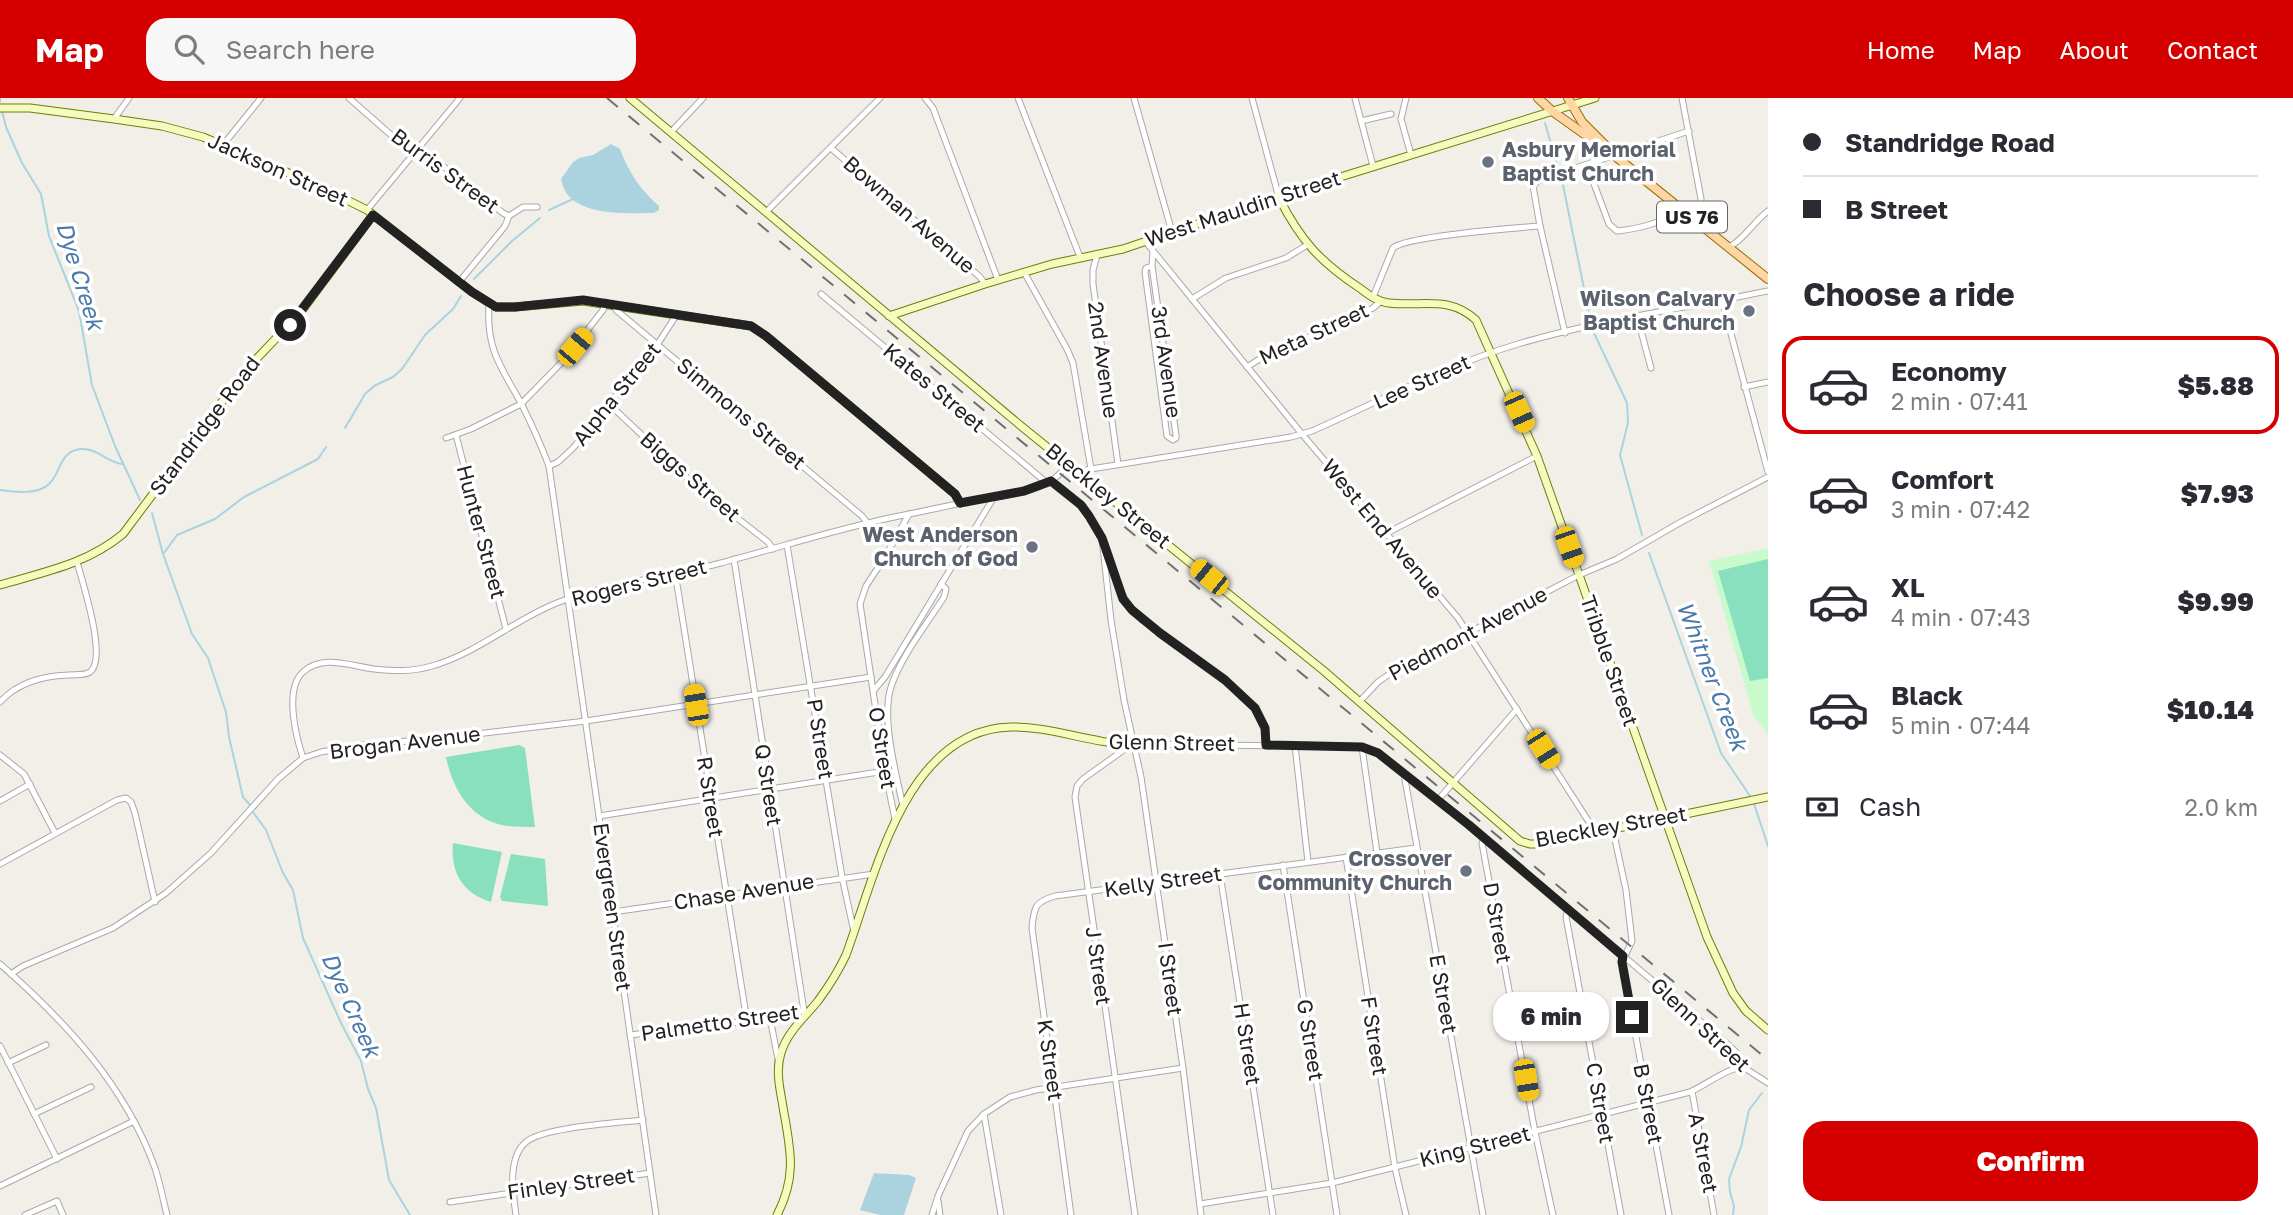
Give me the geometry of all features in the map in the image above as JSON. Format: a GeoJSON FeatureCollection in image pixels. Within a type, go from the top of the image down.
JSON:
{"type":"FeatureCollection","features":[{"type":"Feature","properties":{"kind":"main road","name":"US 76"},"geometry":{"type":"LineString","coordinates":[[1538,98],[1768,279]]}},
{"type":"Feature","properties":{"kind":"main road","name":"US 76"},"geometry":{"type":"LineString","coordinates":[[1570,102],[1582,122],[1615,156]]}},
{"type":"Feature","properties":{"kind":"street"},"geometry":{"type":"LineString","coordinates":[[114,119],[129,98]]}},
{"type":"Feature","properties":{"kind":"street"},"geometry":{"type":"LineString","coordinates":[[223,145],[261,98]]}},
{"type":"Feature","properties":{"kind":"street","name":"Burris Street"},"geometry":{"type":"LineString","coordinates":[[349,98],[415,153],[430,156],[509,216]]}},
{"type":"Feature","properties":{"kind":"street"},"geometry":{"type":"LineString","coordinates":[[370,213],[460,98]]}},
{"type":"Feature","properties":{"kind":"street","name":"Bleckley Street"},"geometry":{"type":"LineString","coordinates":[[630,98],[1068,465],[1360,701],[1520,841],[1541,844],[1768,797]]}},
{"type":"Feature","properties":{"kind":"street"},"geometry":{"type":"LineString","coordinates":[[671,132],[703,98]]}},
{"type":"Feature","properties":{"kind":"street"},"geometry":{"type":"LineString","coordinates":[[766,212],[880,98]]}},
{"type":"Feature","properties":{"kind":"street"},"geometry":{"type":"LineString","coordinates":[[925,98],[933,108],[998,280]]}},
{"type":"Feature","properties":{"kind":"street"},"geometry":{"type":"LineString","coordinates":[[1018,98],[1080,257]]}},
{"type":"Feature","properties":{"kind":"street"},"geometry":{"type":"LineString","coordinates":[[1134,98],[1172,232]]}},
{"type":"Feature","properties":{"kind":"street"},"geometry":{"type":"LineString","coordinates":[[1252,98],[1279,198]]}},
{"type":"Feature","properties":{"kind":"street"},"geometry":{"type":"LineString","coordinates":[[1355,98],[1373,166]]}},
{"type":"Feature","properties":{"kind":"street"},"geometry":{"type":"LineString","coordinates":[[1406,98],[1401,119],[1411,155]]}},
{"type":"Feature","properties":{"kind":"street","name":"West Mauldin Street"},"geometry":{"type":"LineString","coordinates":[[889,316],[1024,272],[1145,241],[1552,111],[1570,102],[1595,98]]}},
{"type":"Feature","properties":{"kind":"street"},"geometry":{"type":"LineString","coordinates":[[1682,98],[1701,199],[1701,209],[1696,221]]}},
{"type":"Feature","properties":{"kind":"street","name":"Jackson Street"},"geometry":{"type":"LineString","coordinates":[[0,108],[14,107],[114,119],[180,130],[223,145],[317,184],[370,213],[489,303]]}},
{"type":"Feature","properties":{"kind":"street"},"geometry":{"type":"LineString","coordinates":[[1361,121],[1391,114]]}},
{"type":"Feature","properties":{"kind":"street"},"geometry":{"type":"LineString","coordinates":[[1565,333],[1533,186],[1552,176],[1689,131]]}},
{"type":"Feature","properties":{"kind":"street","name":"Bowman Avenue"},"geometry":{"type":"LineString","coordinates":[[831,148],[985,284]]}},
{"type":"Feature","properties":{"kind":"street"},"geometry":{"type":"LineString","coordinates":[[1587,165],[1609,224],[1614,229],[1625,230],[1643,226],[1671,218],[1682,210]]}},
{"type":"Feature","properties":{"kind":"street","name":"Tribble Street"},"geometry":{"type":"LineString","coordinates":[[1279,198],[1307,245],[1343,277],[1373,297],[1399,304],[1449,304],[1465,310],[1476,320],[1537,456],[1707,937],[1725,978],[1746,1011],[1768,1030]]}},
{"type":"Feature","properties":{"kind":"street"},"geometry":{"type":"LineString","coordinates":[[460,281],[505,226],[509,216],[523,207],[537,207]]}},
{"type":"Feature","properties":{"kind":"street"},"geometry":{"type":"LineString","coordinates":[[1729,247],[1736,244],[1756,220],[1768,211]]}},
{"type":"Feature","properties":{"kind":"street","name":"Standridge Road"},"geometry":{"type":"LineString","coordinates":[[0,584],[77,562],[106,548],[123,534],[245,371],[300,313],[370,213]]}},
{"type":"Feature","properties":{"kind":"street"},"geometry":{"type":"LineString","coordinates":[[1373,297],[1398,244],[1540,226]]}},
{"type":"Feature","properties":{"kind":"street","name":"West End Avenue"},"geometry":{"type":"LineString","coordinates":[[1145,241],[1469,634],[1597,833]]}},
{"type":"Feature","properties":{"kind":"street"},"geometry":{"type":"LineString","coordinates":[[1192,299],[1226,278],[1286,258],[1307,245]]}},
{"type":"Feature","properties":{"kind":"street","name":"3rd Avenue"},"geometry":{"type":"LineString","coordinates":[[1152,266],[1146,268],[1145,272],[1167,436],[1172,440],[1177,435],[1152,266],[1153,252]]}},
{"type":"Feature","properties":{"kind":"street","name":"2nd Avenue"},"geometry":{"type":"LineString","coordinates":[[1097,255],[1093,284],[1118,464]]}},
{"type":"Feature","properties":{"kind":"street"},"geometry":{"type":"LineString","coordinates":[[1024,272],[1073,363],[1091,468]]}},
{"type":"Feature","properties":{"kind":"street","name":"Lee Street"},"geometry":{"type":"LineString","coordinates":[[1077,472],[1302,434],[1425,380],[1518,344],[1637,316],[1768,291]]}},
{"type":"Feature","properties":{"kind":"street","name":"Kates Street"},"geometry":{"type":"LineString","coordinates":[[821,294],[1049,482],[1081,505],[1102,538]]}},
{"type":"Feature","properties":{"kind":"street"},"geometry":{"type":"LineString","coordinates":[[1722,300],[1768,475]]}},
{"type":"Feature","properties":{"kind":"street"},"geometry":{"type":"LineString","coordinates":[[489,303],[504,308],[567,301],[610,303],[751,326],[955,494],[960,503]]}},
{"type":"Feature","properties":{"kind":"street","name":"Meta Street"},"geometry":{"type":"LineString","coordinates":[[1247,367],[1373,308],[1381,301]]}},
{"type":"Feature","properties":{"kind":"street","name":"Evergreen Street"},"geometry":{"type":"LineString","coordinates":[[489,303],[488,333],[493,352],[521,404],[549,466],[656,1215]]}},
{"type":"Feature","properties":{"kind":"street"},"geometry":{"type":"LineString","coordinates":[[446,438],[480,425],[521,404],[564,360],[610,303]]}},
{"type":"Feature","properties":{"kind":"street","name":"Simmons Street"},"geometry":{"type":"LineString","coordinates":[[610,303],[862,516],[867,524]]}},
{"type":"Feature","properties":{"kind":"street","name":"Alpha Street"},"geometry":{"type":"LineString","coordinates":[[549,466],[558,462],[573,448],[657,345],[677,314]]}},
{"type":"Feature","properties":{"kind":"street"},"geometry":{"type":"LineString","coordinates":[[1637,316],[1651,368]]}},
{"type":"Feature","properties":{"kind":"street"},"geometry":{"type":"LineString","coordinates":[[1744,387],[1768,382]]}},
{"type":"Feature","properties":{"kind":"street","name":"Biggs Street"},"geometry":{"type":"LineString","coordinates":[[609,404],[696,486],[768,542],[773,549]]}},
{"type":"Feature","properties":{"kind":"street","name":"Hunter Street"},"geometry":{"type":"LineString","coordinates":[[456,435],[506,629]]}},
{"type":"Feature","properties":{"kind":"street"},"geometry":{"type":"LineString","coordinates":[[1387,533],[1537,456]]}},
{"type":"Feature","properties":{"kind":"street","name":"Rogers Street"},"geometry":{"type":"LineString","coordinates":[[303,758],[296,737],[293,711],[295,688],[300,674],[312,664],[330,662],[407,671],[455,658],[506,629],[568,599],[867,524],[994,497],[1049,482],[1068,465]]}},
{"type":"Feature","properties":{"kind":"street","name":"Piedmont Avenue"},"geometry":{"type":"LineString","coordinates":[[1360,701],[1377,682],[1388,675],[1579,575],[1617,559],[1768,475]]}},
{"type":"Feature","properties":{"kind":"street"},"geometry":{"type":"LineString","coordinates":[[874,690],[885,677],[994,497]]}},
{"type":"Feature","properties":{"kind":"street","name":"O Street"},"geometry":{"type":"LineString","coordinates":[[895,819],[861,617],[861,596],[909,514]]}},
{"type":"Feature","properties":{"kind":"street"},"geometry":{"type":"LineString","coordinates":[[1102,538],[1123,599],[1142,620],[1225,680],[1255,708],[1265,728],[1266,745]]}},
{"type":"Feature","properties":{"kind":"street","name":"I Street"},"geometry":{"type":"LineString","coordinates":[[1102,538],[1111,620],[1132,744],[1141,777],[1183,1068],[1201,1215]]}},
{"type":"Feature","properties":{"kind":"street","name":"P Street"},"geometry":{"type":"LineString","coordinates":[[787,545],[842,877],[855,933]]}},
{"type":"Feature","properties":{"kind":"street","name":"Q Street"},"geometry":{"type":"LineString","coordinates":[[734,559],[784,887],[806,1011]]}},
{"type":"Feature","properties":{"kind":"street"},"geometry":{"type":"LineString","coordinates":[[0,702],[7,694],[27,682],[49,676],[83,674],[90,672],[94,666],[94,628],[77,562]]}},
{"type":"Feature","properties":{"kind":"street","name":"R Street"},"geometry":{"type":"LineString","coordinates":[[675,572],[747,1021]]}},
{"type":"Feature","properties":{"kind":"street"},"geometry":{"type":"LineString","coordinates":[[903,806],[891,750],[888,712],[890,688],[901,665],[944,597],[946,589],[941,584]]}},
{"type":"Feature","properties":{"kind":"street","name":"Brogan Avenue"},"geometry":{"type":"LineString","coordinates":[[0,973],[10,973],[113,928],[155,902],[211,853],[278,779],[303,758],[320,752],[586,721],[871,677]]}},
{"type":"Feature","properties":{"kind":"street"},"geometry":{"type":"LineString","coordinates":[[1438,800],[1517,709]]}},
{"type":"Feature","properties":{"kind":"street","name":"Glenn Street"},"geometry":{"type":"LineString","coordinates":[[776,1215],[786,1197],[791,1178],[779,1083],[781,1052],[806,1011],[836,976],[855,933],[895,819],[903,806],[939,757],[956,744],[982,731],[1012,726],[1109,744],[1362,747],[1378,753],[1484,838],[1726,1043],[1742,1061],[1743,1067],[1768,1083]]}},
{"type":"Feature","properties":{"kind":"street","name":"J Street"},"geometry":{"type":"LineString","coordinates":[[1132,744],[1077,786],[1075,797],[1135,1215]]}},
{"type":"Feature","properties":{"kind":"street"},"geometry":{"type":"LineString","coordinates":[[1295,746],[1308,862]]}},
{"type":"Feature","properties":{"kind":"street"},"geometry":{"type":"LineString","coordinates":[[1362,747],[1377,853]]}},
{"type":"Feature","properties":{"kind":"street"},"geometry":{"type":"LineString","coordinates":[[0,755],[24,774],[55,834]]}},
{"type":"Feature","properties":{"kind":"street"},"geometry":{"type":"LineString","coordinates":[[599,816],[885,771]]}},
{"type":"Feature","properties":{"kind":"street","name":"E Street"},"geometry":{"type":"LineString","coordinates":[[1403,772],[1483,1215]]}},
{"type":"Feature","properties":{"kind":"street"},"geometry":{"type":"LineString","coordinates":[[0,801],[30,784]]}},
{"type":"Feature","properties":{"kind":"street"},"geometry":{"type":"LineString","coordinates":[[0,863],[122,798],[131,802],[135,813],[155,902]]}},
{"type":"Feature","properties":{"kind":"street","name":"B Street"},"geometry":{"type":"LineString","coordinates":[[1613,830],[1626,890],[1632,941],[1622,962],[1669,1215]]}},
{"type":"Feature","properties":{"kind":"street","name":"D Street"},"geometry":{"type":"LineString","coordinates":[[1484,838],[1482,843],[1535,1132],[1553,1215]]}},
{"type":"Feature","properties":{"kind":"street","name":"Kelly Street"},"geometry":{"type":"LineString","coordinates":[[1036,905],[1055,896],[1416,848]]}},
{"type":"Feature","properties":{"kind":"street","name":"F Street"},"geometry":{"type":"LineString","coordinates":[[1346,857],[1395,1168],[1406,1215]]}},
{"type":"Feature","properties":{"kind":"street","name":"G Street"},"geometry":{"type":"LineString","coordinates":[[1283,865],[1337,1215]]}},
{"type":"Feature","properties":{"kind":"street","name":"Chase Avenue"},"geometry":{"type":"LineString","coordinates":[[613,912],[874,874]]}},
{"type":"Feature","properties":{"kind":"street","name":"H Street"},"geometry":{"type":"LineString","coordinates":[[1220,874],[1273,1215]]}},
{"type":"Feature","properties":{"kind":"street","name":"K Street"},"geometry":{"type":"LineString","coordinates":[[1036,905],[1032,928],[1071,1215]]}},
{"type":"Feature","properties":{"kind":"street","name":"C Street"},"geometry":{"type":"LineString","coordinates":[[1567,908],[1566,917],[1620,1215]]}},
{"type":"Feature","properties":{"kind":"street"},"geometry":{"type":"LineString","coordinates":[[0,964],[86,1048],[127,1106],[155,1170],[167,1215]]}},
{"type":"Feature","properties":{"kind":"street","name":"Palmetto Street"},"geometry":{"type":"LineString","coordinates":[[630,1035],[806,1011]]}},
{"type":"Feature","properties":{"kind":"street","name":"Glenn Street"},"geometry":{"type":"LineString","coordinates":[[770,1018],[779,1065]]}},
{"type":"Feature","properties":{"kind":"street"},"geometry":{"type":"LineString","coordinates":[[8,1063],[46,1045]]}},
{"type":"Feature","properties":{"kind":"street"},"geometry":{"type":"LineString","coordinates":[[0,1046],[57,1159]]}},
{"type":"Feature","properties":{"kind":"street","name":"King Street"},"geometry":{"type":"LineString","coordinates":[[1200,1204],[1332,1183],[1395,1168],[1692,1091],[1734,1068],[1743,1067]]}},
{"type":"Feature","properties":{"kind":"street"},"geometry":{"type":"LineString","coordinates":[[932,1215],[968,1131],[984,1114],[1018,1094],[1183,1068]]}},
{"type":"Feature","properties":{"kind":"street"},"geometry":{"type":"LineString","coordinates":[[34,1115],[92,1087]]}},
{"type":"Feature","properties":{"kind":"street","name":"A Street"},"geometry":{"type":"LineString","coordinates":[[1692,1091],[1714,1215]]}},
{"type":"Feature","properties":{"kind":"street"},"geometry":{"type":"LineString","coordinates":[[984,1114],[1001,1215]]}},
{"type":"Feature","properties":{"kind":"street"},"geometry":{"type":"LineString","coordinates":[[516,1215],[513,1192],[515,1160],[525,1143],[536,1136],[564,1130],[643,1120]]}},
{"type":"Feature","properties":{"kind":"street"},"geometry":{"type":"LineString","coordinates":[[0,1186],[134,1121]]}},
{"type":"Feature","properties":{"kind":"street","name":"Finley Street"},"geometry":{"type":"LineString","coordinates":[[450,1202],[650,1174]]}},
{"type":"Feature","properties":{"kind":"street"},"geometry":{"type":"LineString","coordinates":[[938,1196],[940,1215]]}},
{"type":"Feature","properties":{"kind":"street"},"geometry":{"type":"LineString","coordinates":[[25,1215],[57,1201],[63,1215]]}},
{"type":"Feature","properties":{"kind":"green space"},"geometry":{"type":"Polygon","coordinates":[[[1768,548],[1768,734],[1754,717],[1709,561],[1768,548]]]}},
{"type":"Feature","properties":{"kind":"green space"},"geometry":{"type":"Polygon","coordinates":[[[1768,559],[1768,678],[1750,681],[1718,571],[1768,559]]]}},
{"type":"Feature","properties":{"kind":"green space"},"geometry":{"type":"Polygon","coordinates":[[[519,745],[525,748],[535,827],[494,823],[473,810],[453,781],[446,757],[519,745]]]}},
{"type":"Feature","properties":{"kind":"green space"},"geometry":{"type":"Polygon","coordinates":[[[453,843],[502,852],[491,902],[473,893],[460,880],[454,863],[453,843]]]}},
{"type":"Feature","properties":{"kind":"green space"},"geometry":{"type":"Polygon","coordinates":[[[511,854],[545,859],[548,906],[502,901],[500,897],[511,854]]]}},
{"type":"Feature","properties":{"kind":"water"},"geometry":{"type":"Polygon","coordinates":[[[611,144],[620,149],[636,180],[659,206],[659,210],[654,213],[599,211],[574,201],[566,192],[561,179],[573,162],[593,155],[611,144]]]}},
{"type":"Feature","properties":{"kind":"water"},"geometry":{"type":"Polygon","coordinates":[[[874,1173],[909,1175],[916,1178],[904,1215],[880,1215],[860,1210],[874,1173]]]}},
{"type":"Feature","properties":{"kind":"waterway","name":"Dye Creek"},"geometry":{"type":"LineString","coordinates":[[2,111],[22,163],[41,194],[49,236],[79,311],[92,385],[115,446],[140,500]]}},
{"type":"Feature","properties":{"kind":"waterway","name":"Whitner Creek"},"geometry":{"type":"LineString","coordinates":[[1545,123],[1558,168]]}},
{"type":"Feature","properties":{"kind":"waterway","name":"Whitner Creek"},"geometry":{"type":"LineString","coordinates":[[1562,180],[1590,318]]}},
{"type":"Feature","properties":{"kind":"waterway"},"geometry":{"type":"LineString","coordinates":[[549,210],[573,199]]}},
{"type":"Feature","properties":{"kind":"waterway"},"geometry":{"type":"LineString","coordinates":[[474,279],[512,241],[540,218]]}},
{"type":"Feature","properties":{"kind":"waterway"},"geometry":{"type":"LineString","coordinates":[[345,428],[365,394],[402,369],[425,335],[453,309],[461,296]]}},
{"type":"Feature","properties":{"kind":"waterway","name":"Whitner Creek"},"geometry":{"type":"LineString","coordinates":[[1594,333],[1627,403],[1628,423],[1620,455],[1642,535]]}},
{"type":"Feature","properties":{"kind":"waterway"},"geometry":{"type":"LineString","coordinates":[[164,553],[177,535],[215,519],[244,497],[318,459],[326,447]]}},
{"type":"Feature","properties":{"kind":"waterway"},"geometry":{"type":"LineString","coordinates":[[0,490],[39,490],[49,484],[68,454],[81,449],[122,464]]}},
{"type":"Feature","properties":{"kind":"waterway","name":"Dye Creek"},"geometry":{"type":"LineString","coordinates":[[152,513],[163,554],[192,634],[208,658],[226,712],[243,797],[250,805]]}},
{"type":"Feature","properties":{"kind":"waterway","name":"Whitner Creek"},"geometry":{"type":"LineString","coordinates":[[1649,553],[1721,753],[1752,799]]}},
{"type":"Feature","properties":{"kind":"waterway","name":"Whitner Creek"},"geometry":{"type":"LineString","coordinates":[[1754,804],[1768,846]]}},
{"type":"Feature","properties":{"kind":"waterway","name":"Dye Creek"},"geometry":{"type":"LineString","coordinates":[[253,812],[266,830],[283,873],[293,890],[303,938],[361,1061],[376,1108],[389,1180],[410,1215]]}},
{"type":"Feature","properties":{"kind":"waterway","name":"Whitner Creek"},"geometry":{"type":"LineString","coordinates":[[1733,1215],[1729,1179],[1741,1147],[1749,1110],[1762,1093]]}},
{"type":"Feature","properties":{"kind":"railway"},"geometry":{"type":"LineString","coordinates":[[607,98],[1768,1060]]}},
{"type":"Feature","properties":{"kind":"place","name":"Asbury Memorial Baptist Church"},"geometry":{"type":"Point","coordinates":[1488,162]}},
{"type":"Feature","properties":{"kind":"place","name":"Wilson Calvary Baptist Church"},"geometry":{"type":"Point","coordinates":[1749,311]}},
{"type":"Feature","properties":{"kind":"place","name":"West Anderson Church of God"},"geometry":{"type":"Point","coordinates":[1032,547]}},
{"type":"Feature","properties":{"kind":"place","name":"Crossover Community Church"},"geometry":{"type":"Point","coordinates":[1466,871]}},
{"type":"Feature","properties":{"kind":"route"},"geometry":{"type":"LineString","coordinates":[[290,325],[373,215],[472,292],[496,307],[583,300],[726,320],[751,326],[940,481],[955,494],[960,503],[1024,491],[1051,481],[1064,490],[1081,505],[1102,538],[1123,599],[1142,620],[1225,680],[1255,708],[1265,728],[1266,745],[1362,747],[1378,753],[1469,825],[1623,956],[1632,1017]]}}]}
